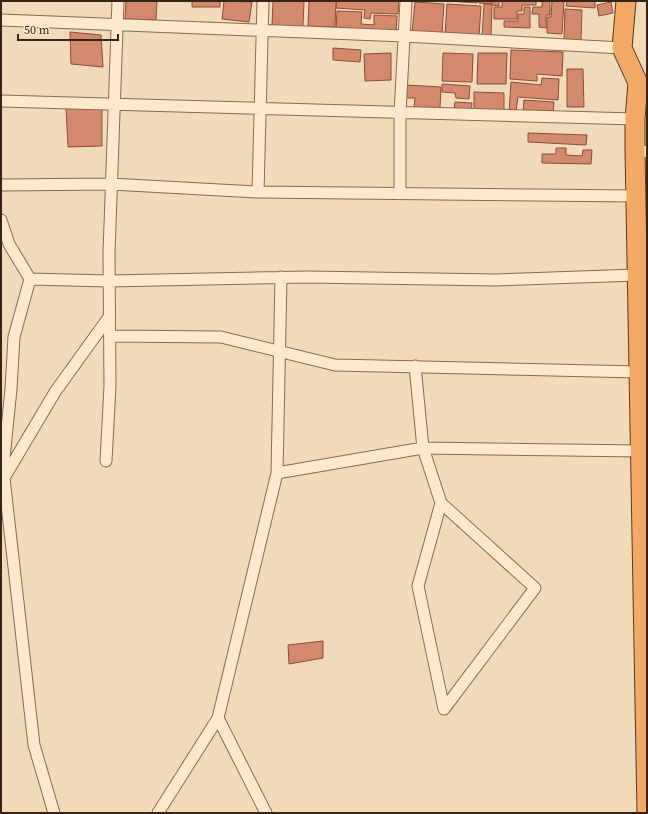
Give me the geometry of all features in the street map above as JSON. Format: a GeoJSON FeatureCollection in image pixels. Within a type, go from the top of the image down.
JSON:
{"type":"FeatureCollection","features":[{"type":"Feature","properties":{"kind":"highway"},"geometry":{"type":"LineString","coordinates":[[626,1],[622,48],[643,84],[635,120],[641,150],[636,196],[642,230],[637,275],[643,314],[639,372],[644,413],[641,451],[647,813]]}},
{"type":"Feature","properties":{"kind":"street"},"geometry":{"type":"LineString","coordinates":[[106,461],[110,386],[109,281],[111,184],[118,1]]}},
{"type":"Feature","properties":{"kind":"street"},"geometry":{"type":"LineString","coordinates":[[258,192],[263,1]]}},
{"type":"Feature","properties":{"kind":"street"},"geometry":{"type":"LineString","coordinates":[[400,194],[400,113],[406,1]]}},
{"type":"Feature","properties":{"kind":"street"},"geometry":{"type":"LineString","coordinates":[[1,20],[404,36],[622,48]]}},
{"type":"Feature","properties":{"kind":"street"},"geometry":{"type":"LineString","coordinates":[[1,101],[260,107],[635,120]]}},
{"type":"Feature","properties":{"kind":"street"},"geometry":{"type":"LineString","coordinates":[[1,185],[111,184],[258,192],[636,196]]}},
{"type":"Feature","properties":{"kind":"street"},"geometry":{"type":"LineString","coordinates":[[1,220],[9,244],[30,279],[14,337],[11,389],[3,470],[34,745],[54,813]]}},
{"type":"Feature","properties":{"kind":"street"},"geometry":{"type":"LineString","coordinates":[[30,279],[109,281],[281,277],[496,280],[637,275]]}},
{"type":"Feature","properties":{"kind":"street"},"geometry":{"type":"LineString","coordinates":[[158,813],[218,718],[277,473],[281,277]]}},
{"type":"Feature","properties":{"kind":"street"},"geometry":{"type":"LineString","coordinates":[[3,470],[55,392],[110,317]]}},
{"type":"Feature","properties":{"kind":"street"},"geometry":{"type":"LineString","coordinates":[[110,336],[221,337],[334,365],[639,372]]}},
{"type":"Feature","properties":{"kind":"street"},"geometry":{"type":"LineString","coordinates":[[415,366],[423,448],[441,503],[535,588],[444,709],[418,586],[441,503]]}},
{"type":"Feature","properties":{"kind":"street"},"geometry":{"type":"LineString","coordinates":[[277,473],[423,448],[641,451]]}},
{"type":"Feature","properties":{"kind":"street"},"geometry":{"type":"LineString","coordinates":[[218,718],[266,813]]}},
{"type":"Feature","properties":{"kind":"building"},"geometry":{"type":"Polygon","coordinates":[[[126,1],[157,1],[156,20],[125,19],[126,1]]]}},
{"type":"Feature","properties":{"kind":"building"},"geometry":{"type":"Polygon","coordinates":[[[192,1],[220,1],[220,7],[192,7],[192,1]]]}},
{"type":"Feature","properties":{"kind":"building"},"geometry":{"type":"Polygon","coordinates":[[[224,1],[252,2],[249,22],[222,19],[224,1]]]}},
{"type":"Feature","properties":{"kind":"building"},"geometry":{"type":"Polygon","coordinates":[[[273,1],[304,1],[303,27],[272,26],[273,1]]]}},
{"type":"Feature","properties":{"kind":"building"},"geometry":{"type":"Polygon","coordinates":[[[309,1],[336,1],[335,27],[308,26],[309,1]]]}},
{"type":"Feature","properties":{"kind":"building"},"geometry":{"type":"Polygon","coordinates":[[[337,1],[399,1],[398,14],[371,13],[370,19],[364,18],[365,10],[336,8],[337,1]]]}},
{"type":"Feature","properties":{"kind":"building"},"geometry":{"type":"Polygon","coordinates":[[[447,1],[478,1],[477,3],[447,1]]]}},
{"type":"Feature","properties":{"kind":"building"},"geometry":{"type":"Polygon","coordinates":[[[479,1],[491,1],[491,4],[479,3],[479,1]]]}},
{"type":"Feature","properties":{"kind":"building"},"geometry":{"type":"Polygon","coordinates":[[[492,1],[499,1],[499,6],[492,5],[491,38],[482,37],[484,4],[492,4],[492,1]]]}},
{"type":"Feature","properties":{"kind":"building"},"geometry":{"type":"Polygon","coordinates":[[[502,1],[536,1],[536,5],[522,5],[522,11],[517,11],[517,19],[494,19],[494,7],[502,7],[502,1]]]}},
{"type":"Feature","properties":{"kind":"building"},"geometry":{"type":"Polygon","coordinates":[[[542,1],[550,1],[550,15],[546,15],[546,28],[539,27],[539,14],[532,14],[533,7],[542,7],[542,1]]]}},
{"type":"Feature","properties":{"kind":"building"},"geometry":{"type":"Polygon","coordinates":[[[552,1],[564,1],[562,34],[547,33],[547,17],[551,17],[552,1]]]}},
{"type":"Feature","properties":{"kind":"building"},"geometry":{"type":"Polygon","coordinates":[[[567,1],[595,1],[595,8],[566,6],[567,1]]]}},
{"type":"Feature","properties":{"kind":"building"},"geometry":{"type":"Polygon","coordinates":[[[415,2],[444,4],[442,34],[412,32],[415,2]]]}},
{"type":"Feature","properties":{"kind":"building"},"geometry":{"type":"Polygon","coordinates":[[[611,2],[613,13],[599,16],[597,5],[611,2]]]}},
{"type":"Feature","properties":{"kind":"building"},"geometry":{"type":"Polygon","coordinates":[[[447,4],[481,6],[479,37],[445,34],[447,4]]]}},
{"type":"Feature","properties":{"kind":"building"},"geometry":{"type":"Polygon","coordinates":[[[524,7],[530,7],[530,28],[504,27],[504,21],[518,21],[518,14],[524,14],[524,7]]]}},
{"type":"Feature","properties":{"kind":"building"},"geometry":{"type":"Polygon","coordinates":[[[565,9],[582,10],[581,40],[564,39],[565,9]]]}},
{"type":"Feature","properties":{"kind":"building"},"geometry":{"type":"Polygon","coordinates":[[[337,11],[362,12],[361,24],[374,25],[374,15],[397,16],[396,33],[336,30],[337,11]]]}},
{"type":"Feature","properties":{"kind":"building"},"geometry":{"type":"Polygon","coordinates":[[[70,32],[101,35],[103,67],[71,64],[70,32]]]}},
{"type":"Feature","properties":{"kind":"building"},"geometry":{"type":"Polygon","coordinates":[[[333,48],[361,50],[360,62],[333,60],[333,48]]]}},
{"type":"Feature","properties":{"kind":"building"},"geometry":{"type":"Polygon","coordinates":[[[511,50],[563,52],[562,76],[537,74],[537,81],[510,79],[511,50]]]}},
{"type":"Feature","properties":{"kind":"building"},"geometry":{"type":"Polygon","coordinates":[[[391,53],[391,80],[365,81],[364,54],[391,53]]]}},
{"type":"Feature","properties":{"kind":"building"},"geometry":{"type":"Polygon","coordinates":[[[443,53],[473,54],[472,82],[442,81],[443,53]]]}},
{"type":"Feature","properties":{"kind":"building"},"geometry":{"type":"Polygon","coordinates":[[[478,53],[507,53],[506,84],[477,84],[478,53]]]}},
{"type":"Feature","properties":{"kind":"building"},"geometry":{"type":"Polygon","coordinates":[[[567,69],[583,69],[584,107],[567,107],[567,69]]]}},
{"type":"Feature","properties":{"kind":"building"},"geometry":{"type":"Polygon","coordinates":[[[542,78],[559,79],[558,100],[518,97],[516,111],[509,113],[511,82],[541,85],[542,78]]]}},
{"type":"Feature","properties":{"kind":"building"},"geometry":{"type":"Polygon","coordinates":[[[442,84],[470,86],[469,99],[456,98],[455,93],[442,92],[442,84]]]}},
{"type":"Feature","properties":{"kind":"building"},"geometry":{"type":"Polygon","coordinates":[[[406,85],[441,87],[440,109],[414,107],[415,98],[406,98],[406,85]]]}},
{"type":"Feature","properties":{"kind":"building"},"geometry":{"type":"Polygon","coordinates":[[[474,92],[504,93],[504,113],[474,112],[474,92]]]}},
{"type":"Feature","properties":{"kind":"building"},"geometry":{"type":"Polygon","coordinates":[[[524,100],[554,102],[553,115],[523,113],[524,100]]]}},
{"type":"Feature","properties":{"kind":"building"},"geometry":{"type":"Polygon","coordinates":[[[455,102],[472,103],[471,114],[454,112],[455,102]]]}},
{"type":"Feature","properties":{"kind":"building"},"geometry":{"type":"Polygon","coordinates":[[[66,108],[102,108],[102,146],[68,147],[66,108]]]}},
{"type":"Feature","properties":{"kind":"building"},"geometry":{"type":"Polygon","coordinates":[[[528,133],[587,135],[586,145],[528,142],[528,133]]]}},
{"type":"Feature","properties":{"kind":"building"},"geometry":{"type":"Polygon","coordinates":[[[556,148],[566,148],[566,155],[582,156],[583,150],[592,150],[591,164],[542,163],[542,154],[556,154],[556,148]]]}},
{"type":"Feature","properties":{"kind":"building"},"geometry":{"type":"Polygon","coordinates":[[[323,641],[323,658],[289,664],[288,645],[323,641]]]}}]}
